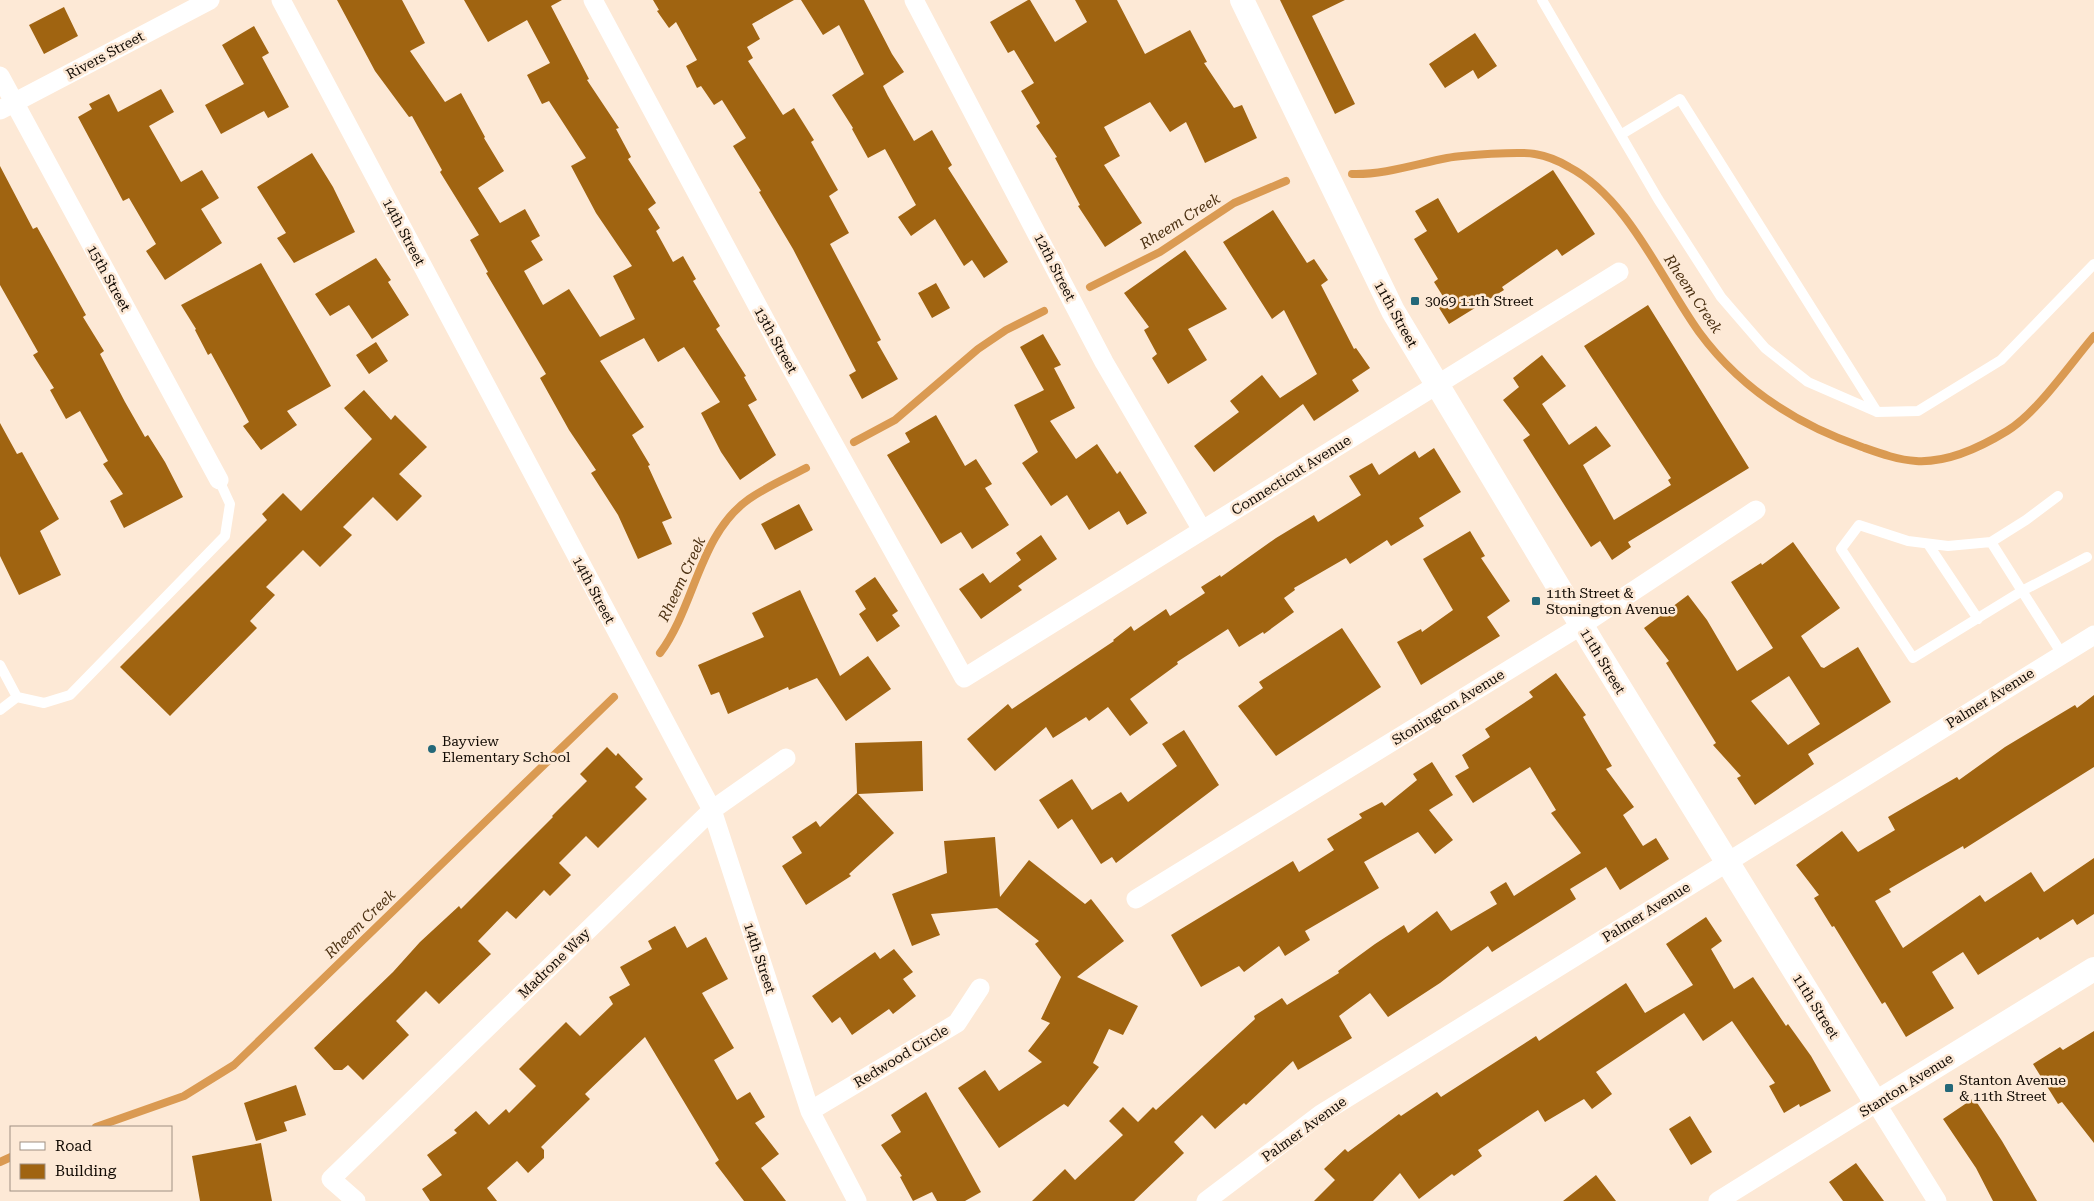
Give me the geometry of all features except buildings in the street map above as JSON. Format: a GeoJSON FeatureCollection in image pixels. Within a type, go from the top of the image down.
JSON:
{"type":"FeatureCollection","features":[{"type":"Feature","properties":{"kind":"street","name":"Rivers Street"},"geometry":{"type":"LineString","coordinates":[[7,107],[210,0]]}},
{"type":"Feature","properties":{"kind":"street","name":"14th Street"},"geometry":{"type":"LineString","coordinates":[[281,0],[712,810],[810,1111],[857,1201]]}},
{"type":"Feature","properties":{"kind":"street","name":"13th Street"},"geometry":{"type":"LineString","coordinates":[[593,0],[784,355],[964,678]]}},
{"type":"Feature","properties":{"kind":"street","name":"12th Street"},"geometry":{"type":"LineString","coordinates":[[914,0],[1104,362],[1202,530]]}},
{"type":"Feature","properties":{"kind":"street","name":"11th Street"},"geometry":{"type":"LineString","coordinates":[[1242,0],[1392,312],[1726,862],[1937,1201]]}},
{"type":"Feature","properties":{"kind":"street","name":"15th Street"},"geometry":{"type":"LineString","coordinates":[[0,76],[7,107],[219,480]]}},
{"type":"Feature","properties":{"kind":"street","name":"Connecticut Avenue"},"geometry":{"type":"LineString","coordinates":[[964,678],[1618,272]]}},
{"type":"Feature","properties":{"kind":"street","name":"Stonington Avenue"},"geometry":{"type":"LineString","coordinates":[[1136,899],[1582,625],[1756,510]]}},
{"type":"Feature","properties":{"kind":"street","name":"Palmer Avenue"},"geometry":{"type":"LineString","coordinates":[[1206,1201],[1321,1114],[2094,634]]}},
{"type":"Feature","properties":{"kind":"street","name":"Madrone Way"},"geometry":{"type":"LineString","coordinates":[[356,1201],[330,1179],[712,810],[786,758]]}},
{"type":"Feature","properties":{"kind":"street","name":"Stanton Avenue"},"geometry":{"type":"LineString","coordinates":[[1718,1201],[2094,969]]}},
{"type":"Feature","properties":{"kind":"street","name":"Redwood Circle"},"geometry":{"type":"LineString","coordinates":[[810,1111],[957,1023],[980,988]]}},
{"type":"Feature","properties":{"kind":"lane"},"geometry":{"type":"LineString","coordinates":[[1542,0],[1622,134],[1658,199],[1721,297],[1764,348],[1808,382],[1877,412],[1918,411],[2001,360],[2094,264]]}},
{"type":"Feature","properties":{"kind":"lane"},"geometry":{"type":"LineString","coordinates":[[1622,134],[1680,99],[1877,412]]}},
{"type":"Feature","properties":{"kind":"lane"},"geometry":{"type":"LineString","coordinates":[[0,710],[17,697],[44,702],[70,695],[224,536],[230,504],[219,480]]}},
{"type":"Feature","properties":{"kind":"lane"},"geometry":{"type":"LineString","coordinates":[[2058,496],[2026,520],[1991,542],[1948,546],[1928,544],[1908,541],[1859,525],[1841,549],[1913,658],[2022,591],[2087,557]]}},
{"type":"Feature","properties":{"kind":"lane"},"geometry":{"type":"LineString","coordinates":[[1991,542],[2062,654]]}},
{"type":"Feature","properties":{"kind":"lane"},"geometry":{"type":"LineString","coordinates":[[1928,544],[1978,619]]}},
{"type":"Feature","properties":{"kind":"lane"},"geometry":{"type":"LineString","coordinates":[[0,664],[17,697]]}},
{"type":"Feature","properties":{"kind":"waterway","name":"Rheem Creek"},"geometry":{"type":"LineString","coordinates":[[1352,174],[1400,169],[1447,158],[1517,153],[1548,157],[1569,167],[1590,181],[1609,198],[1642,241],[1699,332],[1715,352],[1752,387],[1793,416],[1815,428],[1862,447],[1902,459],[1928,461],[1952,457],[1986,443],[2007,431],[2030,412],[2053,387],[2094,336]]}},
{"type":"Feature","properties":{"kind":"waterway","name":"Rheem Creek"},"geometry":{"type":"LineString","coordinates":[[1090,287],[1160,252],[1234,203],[1286,181]]}},
{"type":"Feature","properties":{"kind":"waterway","name":"Rheem Creek"},"geometry":{"type":"LineString","coordinates":[[854,442],[895,420],[978,349],[1006,330],[1044,311]]}},
{"type":"Feature","properties":{"kind":"waterway","name":"Rheem Creek"},"geometry":{"type":"LineString","coordinates":[[660,653],[672,635],[682,614],[708,551],[719,531],[732,514],[749,499],[806,468]]}},
{"type":"Feature","properties":{"kind":"waterway","name":"Rheem Creek"},"geometry":{"type":"LineString","coordinates":[[99,1126],[184,1096],[234,1065],[614,697]]}},
{"type":"Feature","properties":{"kind":"waterway","name":"Rheem Creek"},"geometry":{"type":"LineString","coordinates":[[0,1162],[10,1157]]}},
{"type":"Feature","properties":{"kind":"place","name":"3069 11th Street"},"geometry":{"type":"Point","coordinates":[1415,301]}},
{"type":"Feature","properties":{"kind":"place","name":"11th Street & Stonington Avenue"},"geometry":{"type":"Point","coordinates":[1536,601]}},
{"type":"Feature","properties":{"kind":"place","name":"Bayview Elementary School"},"geometry":{"type":"Point","coordinates":[432,749]}},
{"type":"Feature","properties":{"kind":"place","name":"Stanton Avenue & 11th Street"},"geometry":{"type":"Point","coordinates":[1949,1088]}}]}
